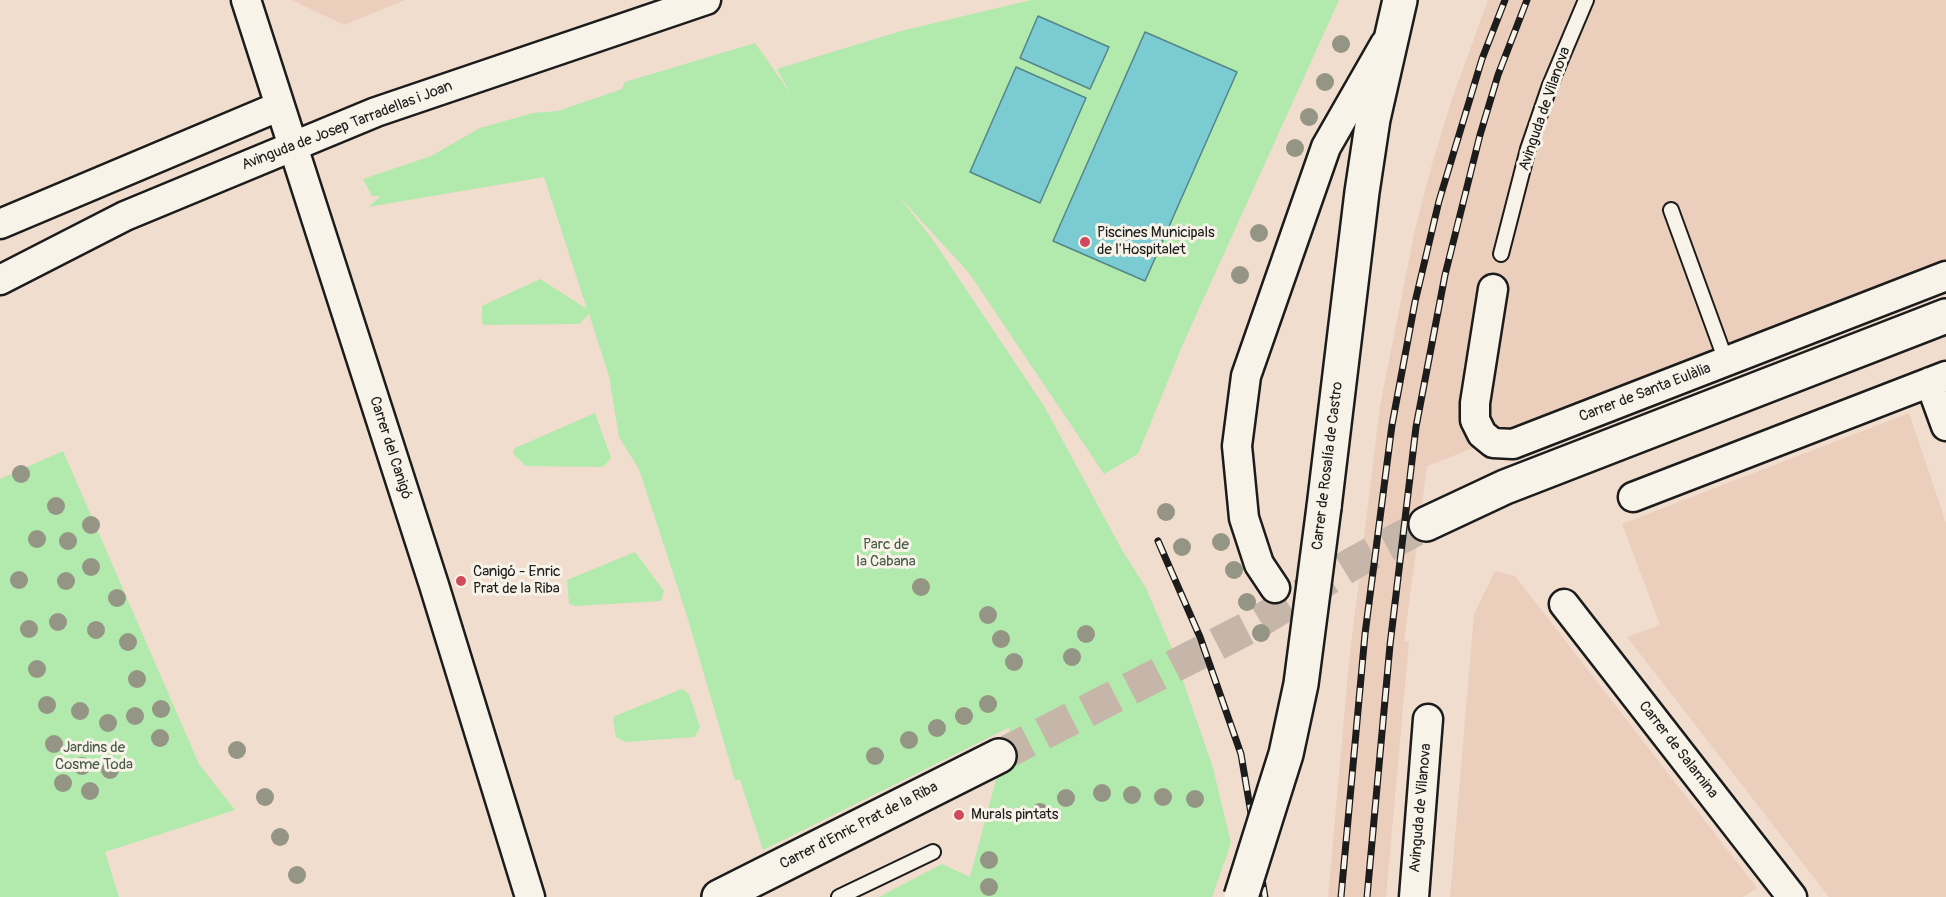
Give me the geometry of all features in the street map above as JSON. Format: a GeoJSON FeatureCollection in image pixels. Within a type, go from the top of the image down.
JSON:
{"type":"FeatureCollection","features":[{"type":"Feature","properties":{"kind":"street","name":"Carrer del Canigó"},"geometry":{"type":"LineString","coordinates":[[246,0],[434,585],[531,897]]}},
{"type":"Feature","properties":{"kind":"street","name":"Avinguda de Josep Tarradellas i Joan"},"geometry":{"type":"LineString","coordinates":[[0,280],[125,216],[376,112],[505,66],[706,0]]}},
{"type":"Feature","properties":{"kind":"street","name":"Carrer de Rosalía de Castro"},"geometry":{"type":"LineString","coordinates":[[1241,897],[1286,754],[1301,684],[1363,182],[1373,119],[1397,15]]}},
{"type":"Feature","properties":{"kind":"street","name":"Carrer de Rosalía de Castro"},"geometry":{"type":"LineString","coordinates":[[1275,588],[1258,564],[1244,518],[1237,446],[1246,376],[1326,147],[1397,15]]}},
{"type":"Feature","properties":{"kind":"street"},"geometry":{"type":"LineString","coordinates":[[0,224],[279,106]]}},
{"type":"Feature","properties":{"kind":"street","name":"Carrer de Santa Eulàlia"},"geometry":{"type":"LineString","coordinates":[[1493,289],[1475,403],[1476,420],[1482,434],[1494,443],[1513,444],[1946,276]]}},
{"type":"Feature","properties":{"kind":"street"},"geometry":{"type":"LineString","coordinates":[[1426,524],[1505,487],[1946,316]]}},
{"type":"Feature","properties":{"kind":"street"},"geometry":{"type":"LineString","coordinates":[[1633,497],[1938,379],[1946,426]]}},
{"type":"Feature","properties":{"kind":"street","name":"Carrer de Salamina"},"geometry":{"type":"LineString","coordinates":[[1564,603],[1792,897]]}},
{"type":"Feature","properties":{"kind":"street","name":"Avinguda de Vilanova"},"geometry":{"type":"LineString","coordinates":[[1414,897],[1428,719]]}},
{"type":"Feature","properties":{"kind":"street","name":"Carrer d'Enric Prat de la Riba"},"geometry":{"type":"LineString","coordinates":[[719,897],[999,756]]}},
{"type":"Feature","properties":{"kind":"lane","name":"Avinguda de Vilanova"},"geometry":{"type":"LineString","coordinates":[[1501,254],[1528,149],[1550,85],[1586,0]]}},
{"type":"Feature","properties":{"kind":"lane"},"geometry":{"type":"LineString","coordinates":[[1671,210],[1726,361]]}},
{"type":"Feature","properties":{"kind":"lane"},"geometry":{"type":"LineString","coordinates":[[839,897],[933,852]]}},
{"type":"Feature","properties":{"kind":"shaded area"},"geometry":{"type":"Polygon","coordinates":[[[292,0],[405,0],[344,25],[292,0]]]}},
{"type":"Feature","properties":{"kind":"shaded area"},"geometry":{"type":"Polygon","coordinates":[[[1488,0],[1946,0],[1946,264],[1427,466],[1404,642],[1409,641],[1386,897],[1328,897],[1349,662],[1380,406],[1414,234],[1432,164],[1452,99],[1488,0]]]}},
{"type":"Feature","properties":{"kind":"shaded area"},"geometry":{"type":"Polygon","coordinates":[[[1909,413],[1946,523],[1946,897],[1829,897],[1627,637],[1660,625],[1622,524],[1909,413]]]}},
{"type":"Feature","properties":{"kind":"shaded area"},"geometry":{"type":"Polygon","coordinates":[[[1495,571],[1515,576],[1757,888],[1743,897],[1450,897],[1474,614],[1495,571]]]}},
{"type":"Feature","properties":{"kind":"green space","name":"Parc de la Cabana"},"geometry":{"type":"Polygon","coordinates":[[[1031,0],[1339,0],[1183,344],[1138,454],[1104,474],[969,273],[897,194],[933,240],[1044,406],[1122,550],[1146,588],[1172,649],[1213,768],[1231,843],[1212,897],[879,897],[942,864],[970,877],[1010,727],[763,850],[740,780],[735,780],[687,616],[639,469],[619,437],[609,376],[589,314],[579,324],[485,325],[482,323],[482,306],[540,279],[587,309],[544,177],[368,207],[381,196],[372,196],[363,179],[431,156],[480,128],[533,113],[558,111],[622,89],[625,82],[755,43],[791,94],[777,69],[901,31],[1031,0]]]}},
{"type":"Feature","properties":{"kind":"green space"},"geometry":{"type":"Polygon","coordinates":[[[595,413],[611,458],[603,467],[526,466],[513,454],[515,448],[595,413]]]}},
{"type":"Feature","properties":{"kind":"green space","name":"Jardins de Cosme Toda"},"geometry":{"type":"Polygon","coordinates":[[[63,451],[199,764],[235,810],[105,852],[119,897],[0,897],[0,479],[63,451]]]}},
{"type":"Feature","properties":{"kind":"green space"},"geometry":{"type":"Polygon","coordinates":[[[635,552],[664,591],[661,601],[575,606],[569,604],[567,580],[635,552]]]}},
{"type":"Feature","properties":{"kind":"green space"},"geometry":{"type":"Polygon","coordinates":[[[682,689],[689,694],[700,727],[695,737],[625,742],[616,737],[613,720],[615,716],[682,689]]]}},
{"type":"Feature","properties":{"kind":"water"},"geometry":{"type":"Polygon","coordinates":[[[1038,16],[1109,47],[1090,89],[1020,58],[1038,16]]]}},
{"type":"Feature","properties":{"kind":"water"},"geometry":{"type":"Polygon","coordinates":[[[1145,32],[1237,72],[1145,281],[1053,241],[1145,32]]]}},
{"type":"Feature","properties":{"kind":"water"},"geometry":{"type":"Polygon","coordinates":[[[1016,67],[1086,98],[1040,203],[970,172],[1016,67]]]}},
{"type":"Feature","properties":{"kind":"tunnel"},"geometry":{"type":"LineString","coordinates":[[999,756],[1250,627],[1352,564],[1426,524]]}},
{"type":"Feature","properties":{"kind":"railway"},"geometry":{"type":"LineString","coordinates":[[1341,897],[1365,634],[1392,425],[1415,302],[1439,201],[1482,59],[1505,0]]}},
{"type":"Feature","properties":{"kind":"railway"},"geometry":{"type":"LineString","coordinates":[[1367,897],[1390,645],[1416,427],[1445,275],[1480,135],[1498,75],[1527,0]]}},
{"type":"Feature","properties":{"kind":"railway"},"geometry":{"type":"LineString","coordinates":[[1158,541],[1200,637],[1241,754],[1265,897]]}},
{"type":"Feature","properties":{"kind":"place","name":"Piscines Municipals de l'Hospitalet"},"geometry":{"type":"Point","coordinates":[1085,242]}},
{"type":"Feature","properties":{"kind":"place","name":"Canigó - Enric Prat de la Riba"},"geometry":{"type":"Point","coordinates":[461,581]}},
{"type":"Feature","properties":{"kind":"place","name":"Murals pintats"},"geometry":{"type":"Point","coordinates":[959,815]}}]}
